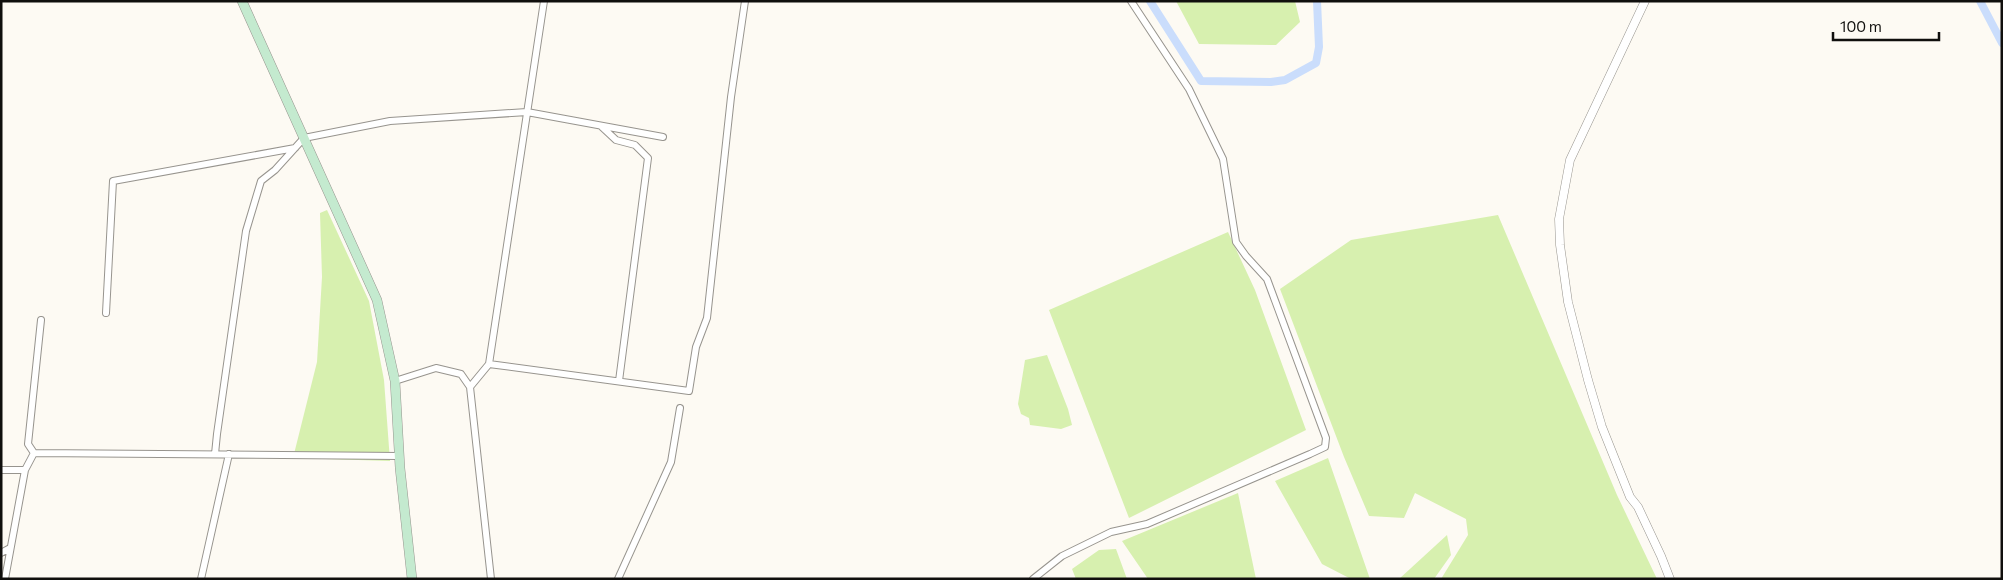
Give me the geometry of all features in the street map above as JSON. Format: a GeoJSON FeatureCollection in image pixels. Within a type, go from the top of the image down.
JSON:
{"type":"FeatureCollection","features":[{"type":"Feature","properties":{"kind":"main road"},"geometry":{"type":"LineString","coordinates":[[242,1],[377,300],[394,381],[399,456],[412,579]]}},
{"type":"Feature","properties":{"kind":"street"},"geometry":{"type":"LineString","coordinates":[[470,387],[490,364],[544,1]]}},
{"type":"Feature","properties":{"kind":"street"},"geometry":{"type":"LineString","coordinates":[[490,364],[689,391],[696,347],[707,318],[731,97],[745,1]]}},
{"type":"Feature","properties":{"kind":"street"},"geometry":{"type":"LineString","coordinates":[[1033,579],[1062,556],[1111,532],[1147,524],[1310,454],[1324,447],[1326,438],[1267,279],[1236,242],[1223,159],[1189,89],[1131,1]]}},
{"type":"Feature","properties":{"kind":"street"},"geometry":{"type":"LineString","coordinates":[[1646,1],[1570,160],[1559,219],[1560,245],[1568,302],[1602,427],[1630,497],[1638,508],[1670,579]]}},
{"type":"Feature","properties":{"kind":"street"},"geometry":{"type":"LineString","coordinates":[[215,454],[216,434],[246,231],[262,181],[276,170],[304,138],[390,122],[527,112],[663,137]]}},
{"type":"Feature","properties":{"kind":"street"},"geometry":{"type":"LineString","coordinates":[[599,125],[616,140],[635,145],[648,158],[619,382]]}},
{"type":"Feature","properties":{"kind":"street"},"geometry":{"type":"LineString","coordinates":[[106,313],[113,181],[295,148]]}},
{"type":"Feature","properties":{"kind":"street"},"geometry":{"type":"LineString","coordinates":[[34,453],[28,444],[41,320]]}},
{"type":"Feature","properties":{"kind":"street"},"geometry":{"type":"LineString","coordinates":[[394,381],[436,368],[461,374],[470,387],[491,579]]}},
{"type":"Feature","properties":{"kind":"street"},"geometry":{"type":"LineString","coordinates":[[618,579],[671,462],[680,408]]}},
{"type":"Feature","properties":{"kind":"street"},"geometry":{"type":"LineString","coordinates":[[34,453],[399,456]]}},
{"type":"Feature","properties":{"kind":"street"},"geometry":{"type":"LineString","coordinates":[[5,579],[25,470],[34,453]]}},
{"type":"Feature","properties":{"kind":"street"},"geometry":{"type":"LineString","coordinates":[[201,579],[229,454]]}},
{"type":"Feature","properties":{"kind":"street"},"geometry":{"type":"LineString","coordinates":[[1,470],[25,470]]}},
{"type":"Feature","properties":{"kind":"street"},"geometry":{"type":"LineString","coordinates":[[1,553],[10,548]]}},
{"type":"Feature","properties":{"kind":"green space"},"geometry":{"type":"Polygon","coordinates":[[[1176,1],[1295,1],[1300,22],[1276,45],[1199,44],[1176,1]]]}},
{"type":"Feature","properties":{"kind":"green space"},"geometry":{"type":"Polygon","coordinates":[[[327,210],[369,301],[384,380],[390,461],[293,458],[317,362],[322,277],[320,213],[327,210]]]}},
{"type":"Feature","properties":{"kind":"green space"},"geometry":{"type":"Polygon","coordinates":[[[1498,215],[1617,495],[1657,579],[1441,579],[1468,535],[1466,519],[1415,493],[1404,518],[1369,516],[1344,457],[1280,289],[1351,240],[1498,215]]]}},
{"type":"Feature","properties":{"kind":"green space"},"geometry":{"type":"Polygon","coordinates":[[[1228,232],[1255,290],[1306,430],[1129,518],[1049,310],[1228,232]]]}},
{"type":"Feature","properties":{"kind":"green space"},"geometry":{"type":"Polygon","coordinates":[[[1047,355],[1068,409],[1072,425],[1061,429],[1030,425],[1029,418],[1021,414],[1018,404],[1025,360],[1047,355]]]}},
{"type":"Feature","properties":{"kind":"green space"},"geometry":{"type":"Polygon","coordinates":[[[1328,458],[1370,579],[1351,579],[1322,564],[1275,481],[1328,458]]]}},
{"type":"Feature","properties":{"kind":"green space"},"geometry":{"type":"Polygon","coordinates":[[[1238,493],[1256,579],[1148,579],[1122,541],[1238,493]]]}},
{"type":"Feature","properties":{"kind":"green space"},"geometry":{"type":"Polygon","coordinates":[[[1447,535],[1451,555],[1434,579],[1399,579],[1447,535]]]}},
{"type":"Feature","properties":{"kind":"green space"},"geometry":{"type":"Polygon","coordinates":[[[1116,549],[1127,579],[1076,579],[1072,569],[1099,550],[1116,549]]]}},
{"type":"Feature","properties":{"kind":"waterway"},"geometry":{"type":"LineString","coordinates":[[1150,1],[1201,81],[1271,82],[1285,80],[1316,63],[1319,47],[1317,1]]}},
{"type":"Feature","properties":{"kind":"waterway"},"geometry":{"type":"LineString","coordinates":[[1980,1],[2002,43]]}}]}
